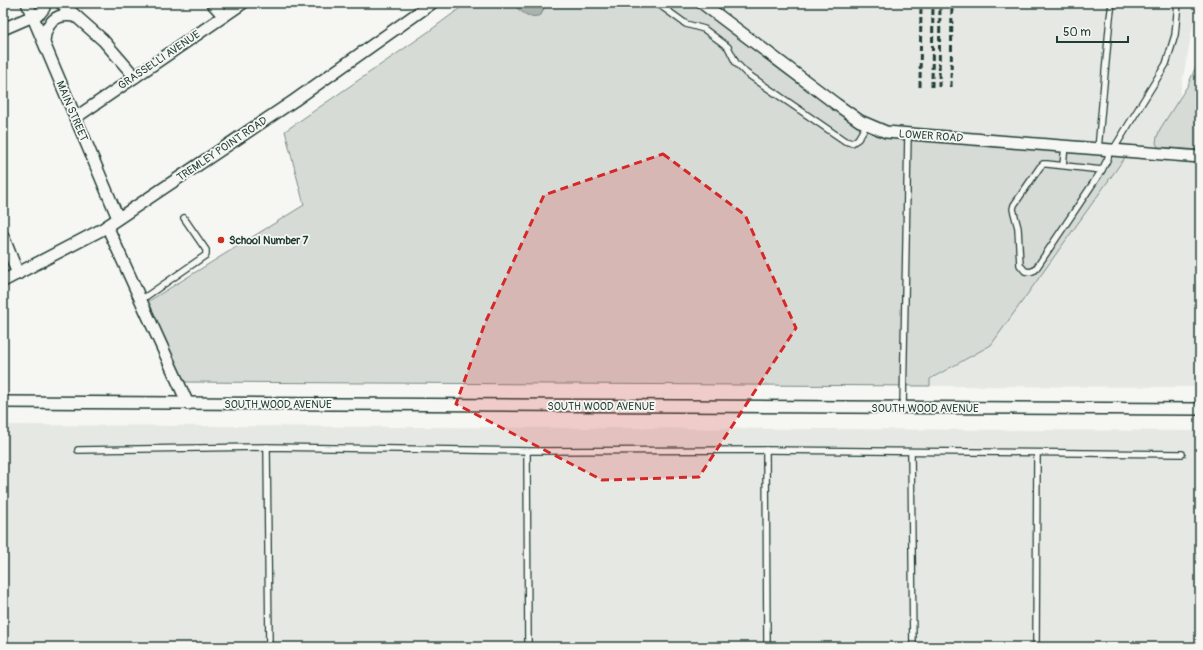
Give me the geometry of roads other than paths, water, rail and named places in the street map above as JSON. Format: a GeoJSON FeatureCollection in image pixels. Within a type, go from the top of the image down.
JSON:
{"type":"FeatureCollection","features":[{"type":"Feature","properties":{"kind":"street"},"geometry":{"type":"LineString","coordinates":[[3,28],[31,8],[43,11],[44,3]]}},
{"type":"Feature","properties":{"kind":"street"},"geometry":{"type":"LineString","coordinates":[[61,3],[103,40],[135,77]]}},
{"type":"Feature","properties":{"kind":"street"},"geometry":{"type":"LineString","coordinates":[[212,3],[224,16]]}},
{"type":"Feature","properties":{"kind":"street","name":"GRASSELLI AVENUE"},"geometry":{"type":"LineString","coordinates":[[75,118],[243,3]]}},
{"type":"Feature","properties":{"kind":"street","name":"TREMLEY POINT ROAD"},"geometry":{"type":"LineString","coordinates":[[3,281],[107,226],[295,100],[432,3]]}},
{"type":"Feature","properties":{"kind":"street","name":"LOWER ROAD"},"geometry":{"type":"LineString","coordinates":[[702,3],[860,121],[886,132],[1200,157]]}},
{"type":"Feature","properties":{"kind":"street","name":"MAIN STREET"},"geometry":{"type":"LineString","coordinates":[[31,8],[75,118],[118,218]]}},
{"type":"Feature","properties":{"kind":"street"},"geometry":{"type":"LineString","coordinates":[[44,43],[44,33],[50,22],[58,17],[66,15],[77,17]]}},
{"type":"Feature","properties":{"kind":"street"},"geometry":{"type":"LineString","coordinates":[[107,226],[188,404]]}},
{"type":"Feature","properties":{"kind":"street"},"geometry":{"type":"LineString","coordinates":[[3,236],[18,274]]}},
{"type":"Feature","properties":{"kind":"street","name":"SOUTH WOOD AVENUE"},"geometry":{"type":"LineString","coordinates":[[3,402],[1200,409]]}},
{"type":"Feature","properties":{"kind":"lane"},"geometry":{"type":"LineString","coordinates":[[657,3],[686,24],[704,30],[728,47],[736,63],[746,73],[845,141],[852,143],[858,140],[867,124]]}},
{"type":"Feature","properties":{"kind":"lane"},"geometry":{"type":"LineString","coordinates":[[1102,170],[1047,164],[1041,166],[1014,205],[1013,209],[1018,228],[1020,265],[1023,269],[1027,272],[1032,272],[1035,270],[1102,170],[1108,158],[1110,18],[1112,3]]}},
{"type":"Feature","properties":{"kind":"lane"},"geometry":{"type":"LineString","coordinates":[[1107,150],[1166,64],[1174,35],[1178,3]]}},
{"type":"Feature","properties":{"kind":"lane"},"geometry":{"type":"LineString","coordinates":[[903,408],[908,134]]}},
{"type":"Feature","properties":{"kind":"lane"},"geometry":{"type":"LineString","coordinates":[[1063,166],[1065,146]]}},
{"type":"Feature","properties":{"kind":"lane"},"geometry":{"type":"LineString","coordinates":[[141,300],[206,255],[206,250],[184,218]]}},
{"type":"Feature","properties":{"kind":"lane"},"geometry":{"type":"LineString","coordinates":[[267,447],[269,647]]}},
{"type":"Feature","properties":{"kind":"lane"},"geometry":{"type":"LineString","coordinates":[[78,450],[267,447],[527,451],[766,450],[1037,454],[1182,454]]}},
{"type":"Feature","properties":{"kind":"lane"},"geometry":{"type":"LineString","coordinates":[[766,450],[766,647]]}},
{"type":"Feature","properties":{"kind":"lane"},"geometry":{"type":"LineString","coordinates":[[527,451],[528,647]]}},
{"type":"Feature","properties":{"kind":"lane"},"geometry":{"type":"LineString","coordinates":[[911,452],[913,647]]}},
{"type":"Feature","properties":{"kind":"lane"},"geometry":{"type":"LineString","coordinates":[[1036,647],[1037,454]]}},
{"type":"Feature","properties":{"kind":"railway"},"geometry":{"type":"LineString","coordinates":[[920,87],[921,3]]}},
{"type":"Feature","properties":{"kind":"railway"},"geometry":{"type":"LineString","coordinates":[[932,87],[933,3]]}},
{"type":"Feature","properties":{"kind":"railway"},"geometry":{"type":"LineString","coordinates":[[939,87],[940,3]]}},
{"type":"Feature","properties":{"kind":"railway"},"geometry":{"type":"LineString","coordinates":[[951,87],[952,3]]}},
{"type":"Feature","properties":{"kind":"place","name":"School Number 7"},"geometry":{"type":"Point","coordinates":[221,240]}}]}
